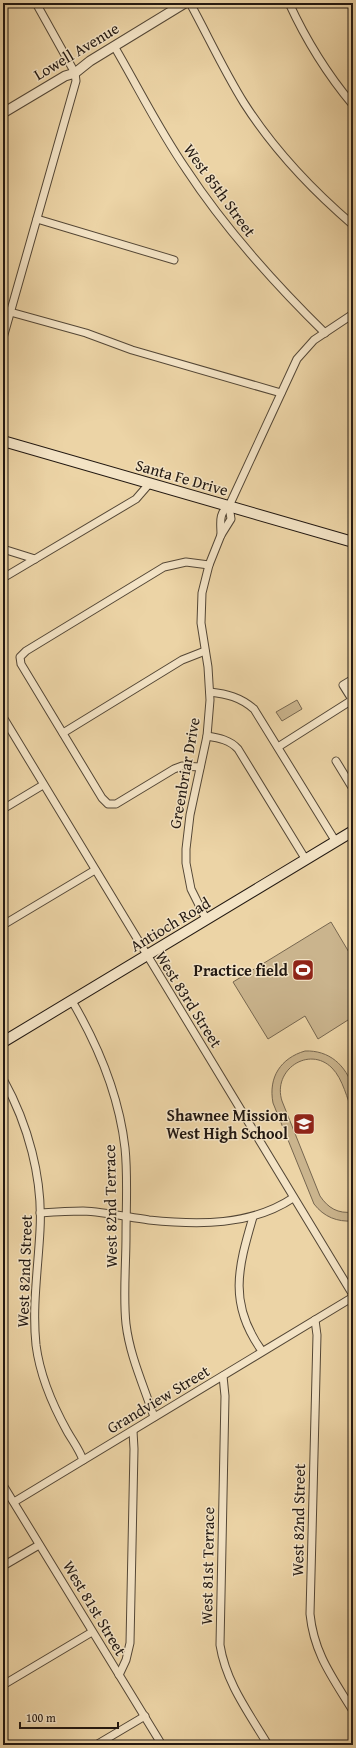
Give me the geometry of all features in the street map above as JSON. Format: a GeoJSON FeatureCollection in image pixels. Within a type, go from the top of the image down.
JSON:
{"type":"FeatureCollection","features":[{"type":"Feature","properties":{"kind":"main road","name":"Santa Fe Drive"},"geometry":{"type":"LineString","coordinates":[[3,441],[353,542]]}},
{"type":"Feature","properties":{"kind":"main road","name":"Antioch Road"},"geometry":{"type":"LineString","coordinates":[[3,1042],[353,831]]}},
{"type":"Feature","properties":{"kind":"street"},"geometry":{"type":"LineString","coordinates":[[3,338],[75,88],[75,73],[36,3]]}},
{"type":"Feature","properties":{"kind":"street","name":"Lowell Avenue"},"geometry":{"type":"LineString","coordinates":[[3,113],[65,76],[75,73],[90,61],[186,3]]}},
{"type":"Feature","properties":{"kind":"street"},"geometry":{"type":"LineString","coordinates":[[190,3],[234,85],[259,126],[312,189],[353,225]]}},
{"type":"Feature","properties":{"kind":"street"},"geometry":{"type":"LineString","coordinates":[[289,3],[321,63],[353,105]]}},
{"type":"Feature","properties":{"kind":"street","name":"West 85th Street"},"geometry":{"type":"LineString","coordinates":[[114,46],[170,145],[212,207],[264,271],[325,333]]}},
{"type":"Feature","properties":{"kind":"street"},"geometry":{"type":"LineString","coordinates":[[37,219],[174,260]]}},
{"type":"Feature","properties":{"kind":"street"},"geometry":{"type":"LineString","coordinates":[[3,310],[86,332],[132,350],[281,393]]}},
{"type":"Feature","properties":{"kind":"street"},"geometry":{"type":"LineString","coordinates":[[229,506],[294,365],[302,352],[314,340],[353,314]]}},
{"type":"Feature","properties":{"kind":"street"},"geometry":{"type":"LineString","coordinates":[[3,578],[136,499],[149,484]]}},
{"type":"Feature","properties":{"kind":"street","name":"Greenbriar Drive"},"geometry":{"type":"LineString","coordinates":[[206,919],[191,890],[186,863],[186,849],[190,815],[207,736],[210,692],[201,612],[202,593],[209,565],[221,535],[231,519],[229,506],[223,510],[220,516],[221,535]]}},
{"type":"Feature","properties":{"kind":"street"},"geometry":{"type":"LineString","coordinates":[[3,549],[34,559]]}},
{"type":"Feature","properties":{"kind":"street"},"geometry":{"type":"LineString","coordinates":[[200,767],[182,766],[174,769],[116,804],[108,804],[102,798],[21,664],[20,656],[164,567],[186,562],[209,565]]}},
{"type":"Feature","properties":{"kind":"street"},"geometry":{"type":"LineString","coordinates":[[63,733],[182,660],[205,651]]}},
{"type":"Feature","properties":{"kind":"street"},"geometry":{"type":"LineString","coordinates":[[278,747],[353,701],[343,685],[353,679]]}},
{"type":"Feature","properties":{"kind":"street"},"geometry":{"type":"LineString","coordinates":[[210,692],[235,696],[254,708],[336,842]]}},
{"type":"Feature","properties":{"kind":"street","name":"West 83rd Street"},"geometry":{"type":"LineString","coordinates":[[3,717],[94,870],[353,1296]]}},
{"type":"Feature","properties":{"kind":"street"},"geometry":{"type":"LineString","coordinates":[[207,736],[223,739],[233,743],[238,749],[306,860]]}},
{"type":"Feature","properties":{"kind":"street"},"geometry":{"type":"LineString","coordinates":[[336,761],[353,789]]}},
{"type":"Feature","properties":{"kind":"street"},"geometry":{"type":"LineString","coordinates":[[3,809],[43,785]]}},
{"type":"Feature","properties":{"kind":"street"},"geometry":{"type":"LineString","coordinates":[[3,925],[94,870]]}},
{"type":"Feature","properties":{"kind":"street","name":"West 82nd Terrace"},"geometry":{"type":"LineString","coordinates":[[72,1001],[95,1042],[104,1065],[120,1120],[125,1148],[126,1174],[127,1329],[133,1361],[146,1392],[154,1417]]}},
{"type":"Feature","properties":{"kind":"street","name":"West 82nd Street"},"geometry":{"type":"LineString","coordinates":[[3,1079],[19,1112],[35,1164],[40,1213],[34,1298],[36,1347],[53,1404],[83,1460]]}},
{"type":"Feature","properties":{"kind":"street"},"geometry":{"type":"LineString","coordinates":[[40,1213],[82,1211],[157,1220],[202,1222],[241,1220],[274,1209],[293,1198]]}},
{"type":"Feature","properties":{"kind":"street"},"geometry":{"type":"LineString","coordinates":[[253,1217],[240,1264],[239,1292],[246,1322],[262,1351]]}},
{"type":"Feature","properties":{"kind":"street","name":"Grandview Street"},"geometry":{"type":"LineString","coordinates":[[14,1502],[353,1296]]}},
{"type":"Feature","properties":{"kind":"street","name":"West 82nd Street"},"geometry":{"type":"LineString","coordinates":[[315,1320],[317,1335],[310,1614],[312,1629],[320,1657],[353,1712]]}},
{"type":"Feature","properties":{"kind":"street","name":"West 81st Terrace"},"geometry":{"type":"LineString","coordinates":[[223,1376],[225,1396],[220,1645],[222,1660],[232,1686],[268,1745]]}},
{"type":"Feature","properties":{"kind":"street"},"geometry":{"type":"LineString","coordinates":[[119,1675],[126,1660],[130,1643],[134,1449],[133,1431]]}},
{"type":"Feature","properties":{"kind":"street","name":"West 81st Street"},"geometry":{"type":"LineString","coordinates":[[3,1485],[162,1745]]}},
{"type":"Feature","properties":{"kind":"street"},"geometry":{"type":"LineString","coordinates":[[3,1566],[39,1545]]}},
{"type":"Feature","properties":{"kind":"street"},"geometry":{"type":"LineString","coordinates":[[3,1685],[92,1632]]}},
{"type":"Feature","properties":{"kind":"street"},"geometry":{"type":"LineString","coordinates":[[96,1745],[145,1716]]}},
{"type":"Feature","properties":{"kind":"shaded area"},"geometry":{"type":"Polygon","coordinates":[[[297,700],[302,709],[282,721],[276,712],[297,700]]]}},
{"type":"Feature","properties":{"kind":"shaded area","name":"Practice field"},"geometry":{"type":"Polygon","coordinates":[[[331,922],[353,959],[353,1020],[348,1020],[318,1039],[305,1016],[268,1039],[233,982],[331,922]]]}},
{"type":"Feature","properties":{"kind":"shaded area"},"geometry":{"type":"Polygon","coordinates":[[[305,1051],[322,1053],[335,1060],[346,1072],[353,1088],[353,1113],[342,1083],[336,1073],[332,1068],[323,1062],[313,1059],[303,1060],[295,1064],[287,1071],[282,1080],[280,1090],[282,1101],[320,1196],[326,1204],[338,1211],[353,1212],[353,1221],[342,1221],[331,1218],[318,1209],[314,1204],[273,1103],[273,1085],[278,1070],[289,1058],[305,1051]]]}},
{"type":"Feature","properties":{"kind":"place","name":"Practice field"},"geometry":{"type":"Point","coordinates":[303,970]}},
{"type":"Feature","properties":{"kind":"place","name":"Shawnee Mission West High School"},"geometry":{"type":"Point","coordinates":[304,1124]}}]}
